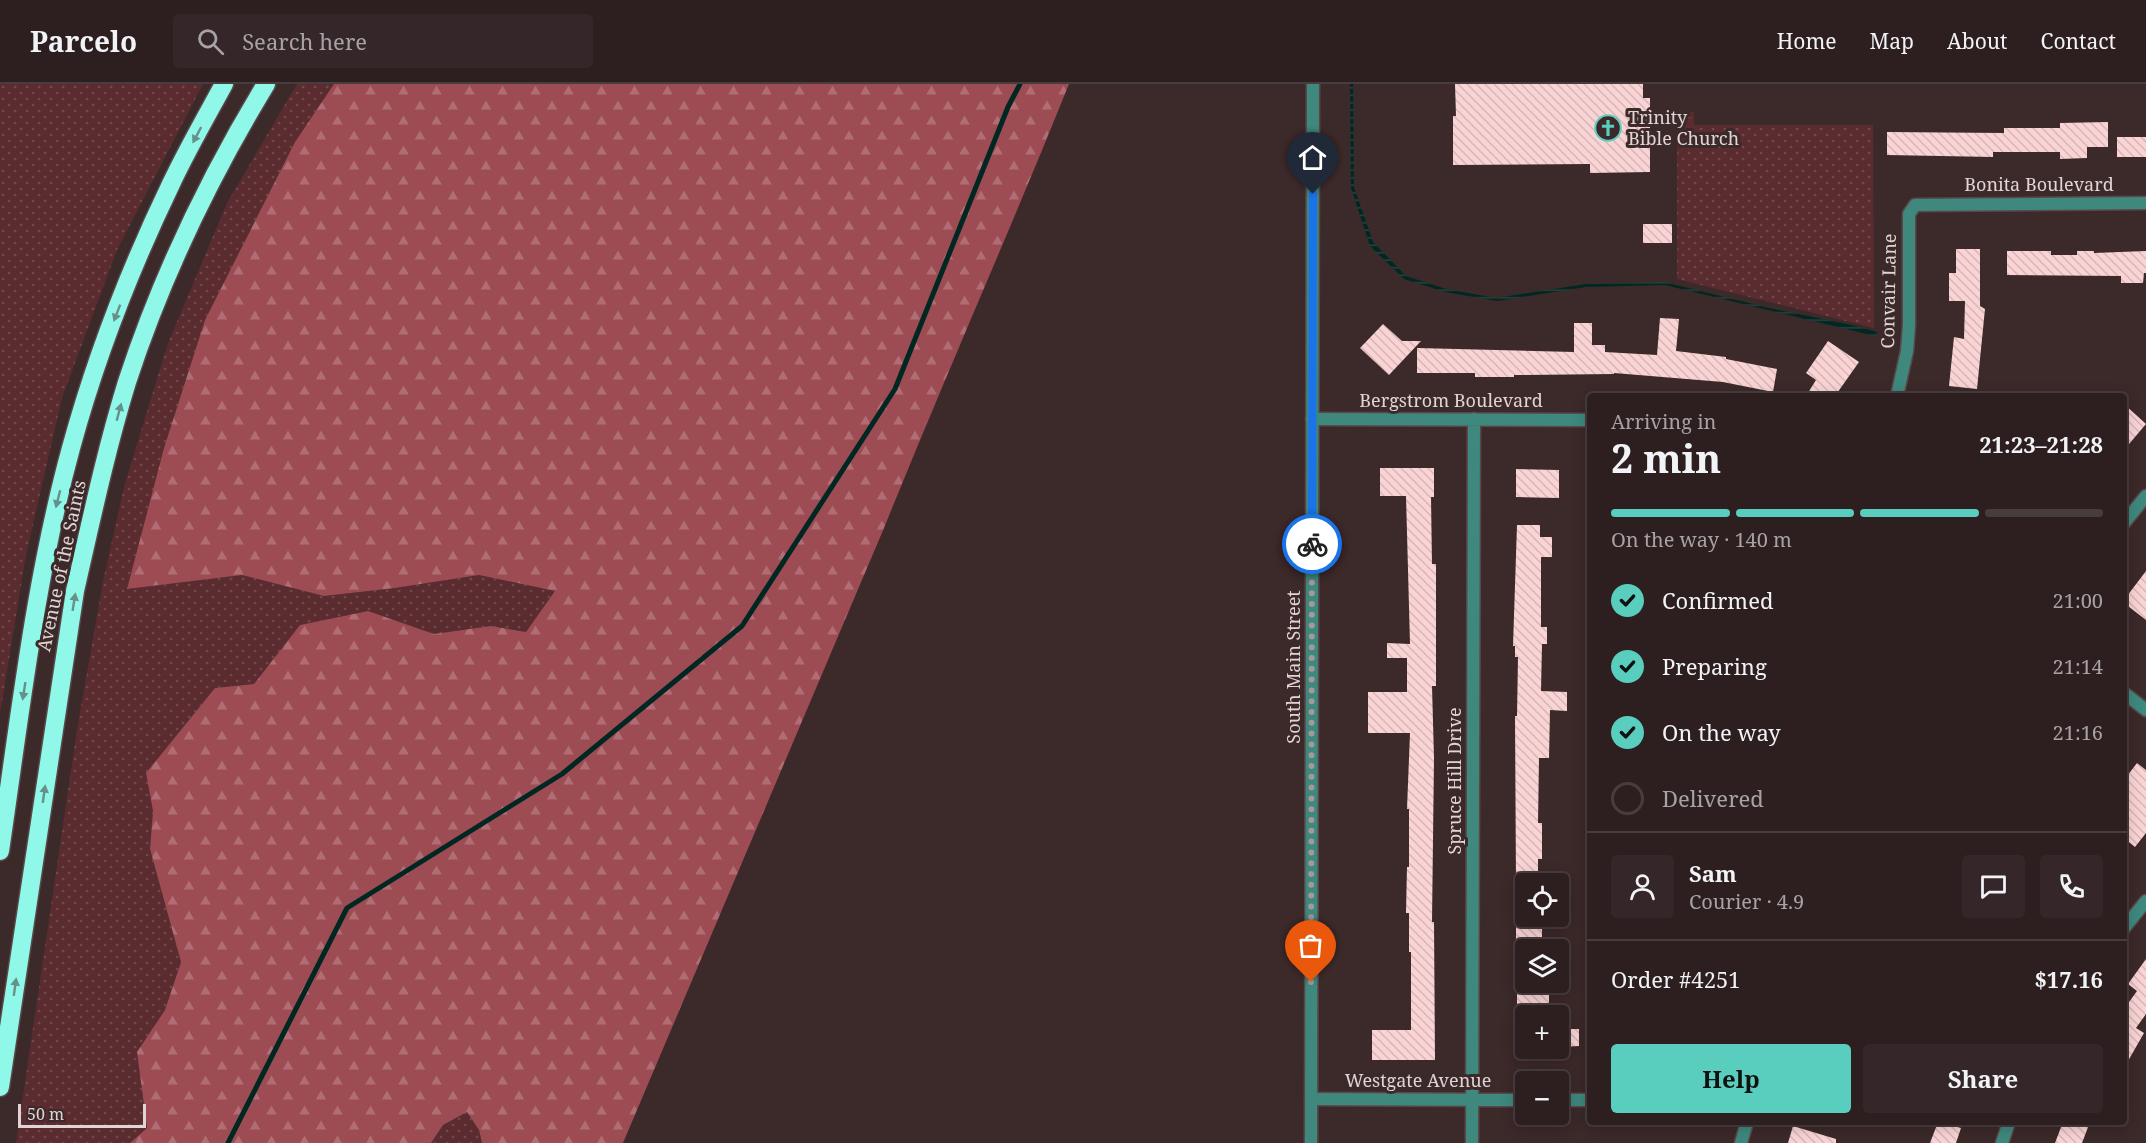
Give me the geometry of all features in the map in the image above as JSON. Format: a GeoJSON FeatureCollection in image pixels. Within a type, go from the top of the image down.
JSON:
{"type":"FeatureCollection","features":[{"type":"Feature","properties":{"kind":"highway","name":"Avenue of the Saints"},"geometry":{"type":"LineString","coordinates":[[0,851],[40,592],[55,513],[71,447],[94,373],[143,244],[171,183],[224,84]]}},
{"type":"Feature","properties":{"kind":"highway","name":"Avenue of the Saints"},"geometry":{"type":"LineString","coordinates":[[0,1087],[75,591],[105,465],[127,383],[174,259],[231,146],[266,84]]}},
{"type":"Feature","properties":{"kind":"street","name":"South Main Street"},"geometry":{"type":"LineString","coordinates":[[1311,1143],[1313,84]]}},
{"type":"Feature","properties":{"kind":"street","name":"Bonita Boulevard"},"geometry":{"type":"LineString","coordinates":[[1933,204],[2146,203]]}},
{"type":"Feature","properties":{"kind":"street","name":"Convair Lane"},"geometry":{"type":"LineString","coordinates":[[1899,393],[1908,343],[1909,214],[1915,205],[1933,204]]}},
{"type":"Feature","properties":{"kind":"street","name":"Bergstrom Boulevard"},"geometry":{"type":"LineString","coordinates":[[1312,419],[1587,420]]}},
{"type":"Feature","properties":{"kind":"street","name":"Spruce Hill Drive"},"geometry":{"type":"LineString","coordinates":[[1472,1143],[1474,419]]}},
{"type":"Feature","properties":{"kind":"street"},"geometry":{"type":"LineString","coordinates":[[2127,519],[2146,496]]}},
{"type":"Feature","properties":{"kind":"street"},"geometry":{"type":"LineString","coordinates":[[2127,695],[2146,710]]}},
{"type":"Feature","properties":{"kind":"street"},"geometry":{"type":"LineString","coordinates":[[2127,924],[2146,901]]}},
{"type":"Feature","properties":{"kind":"street","name":"Westgate Avenue"},"geometry":{"type":"LineString","coordinates":[[1311,1099],[1515,1100]]}},
{"type":"Feature","properties":{"kind":"street"},"geometry":{"type":"LineString","coordinates":[[1569,1100],[1587,1100]]}},
{"type":"Feature","properties":{"kind":"street"},"geometry":{"type":"LineString","coordinates":[[1741,1143],[1746,1125]]}},
{"type":"Feature","properties":{"kind":"street"},"geometry":{"type":"LineString","coordinates":[[2002,1143],[2008,1125]]}},
{"type":"Feature","properties":{"kind":"shaded area"},"geometry":{"type":"Polygon","coordinates":[[[0,84],[203,84],[117,250],[62,398],[26,555],[0,714],[0,84]]]}},
{"type":"Feature","properties":{"kind":"shaded area"},"geometry":{"type":"Polygon","coordinates":[[[297,84],[334,84],[295,142],[205,320],[164,448],[127,589],[242,575],[325,596],[479,575],[555,591],[526,632],[491,626],[434,634],[368,611],[300,625],[254,684],[215,688],[146,773],[153,811],[150,849],[181,962],[165,1010],[137,1052],[147,1128],[130,1143],[16,1143],[77,730],[103,581],[125,483],[168,343],[227,203],[297,84]]]}},
{"type":"Feature","properties":{"kind":"shaded area"},"geometry":{"type":"Polygon","coordinates":[[[1677,112],[1694,112],[1694,125],[1873,125],[1874,328],[1677,279],[1677,112]]]}},
{"type":"Feature","properties":{"kind":"shaded area"},"geometry":{"type":"Polygon","coordinates":[[[467,1112],[479,1130],[482,1143],[431,1143],[443,1125],[467,1112]]]}},
{"type":"Feature","properties":{"kind":"green space"},"geometry":{"type":"Polygon","coordinates":[[[334,84],[1069,84],[884,528],[623,1143],[482,1143],[479,1130],[467,1112],[443,1125],[431,1143],[130,1143],[147,1128],[137,1052],[165,1010],[181,962],[150,849],[153,811],[146,773],[215,688],[254,684],[300,625],[368,611],[434,634],[491,626],[526,632],[555,591],[479,575],[324,596],[242,575],[127,589],[164,448],[205,320],[295,142],[334,84]]]}},
{"type":"Feature","properties":{"kind":"water"},"geometry":{"type":"Polygon","coordinates":[[[1350,84],[1353,84],[1354,187],[1373,242],[1406,276],[1446,289],[1496,298],[1586,284],[1664,282],[1877,332],[1875,336],[1665,285],[1586,287],[1497,301],[1445,292],[1404,279],[1370,246],[1351,188],[1350,84]]]}},
{"type":"Feature","properties":{"kind":"building","name":"Trinity Bible Church"},"geometry":{"type":"Polygon","coordinates":[[[1455,84],[1643,84],[1643,98],[1650,98],[1650,172],[1590,173],[1590,164],[1453,165],[1455,84]]]}},
{"type":"Feature","properties":{"kind":"building"},"geometry":{"type":"Polygon","coordinates":[[[2108,122],[2108,147],[2087,147],[2087,158],[2060,159],[2060,152],[1993,152],[1993,157],[1887,155],[1887,132],[2004,133],[2004,128],[2060,128],[2060,123],[2108,122]]]}},
{"type":"Feature","properties":{"kind":"building"},"geometry":{"type":"Polygon","coordinates":[[[2117,137],[2146,137],[2146,157],[2117,157],[2117,137]]]}},
{"type":"Feature","properties":{"kind":"building"},"geometry":{"type":"Polygon","coordinates":[[[1643,224],[1672,224],[1672,243],[1643,243],[1643,224]]]}},
{"type":"Feature","properties":{"kind":"building"},"geometry":{"type":"Polygon","coordinates":[[[1956,249],[1980,249],[1980,306],[1985,309],[1977,389],[1949,386],[1954,337],[1964,339],[1965,301],[1949,301],[1949,273],[1956,273],[1956,249]]]}},
{"type":"Feature","properties":{"kind":"building"},"geometry":{"type":"Polygon","coordinates":[[[2007,251],[2051,251],[2051,255],[2077,255],[2077,251],[2094,251],[2094,253],[2146,251],[2146,273],[2144,273],[2143,283],[2121,283],[2121,276],[2007,275],[2007,251]]]}},
{"type":"Feature","properties":{"kind":"building"},"geometry":{"type":"Polygon","coordinates":[[[1660,318],[1679,319],[1676,351],[1726,357],[1726,359],[1777,369],[1773,392],[1723,382],[1614,373],[1475,377],[1475,373],[1417,373],[1417,348],[1574,352],[1574,323],[1592,323],[1592,345],[1605,345],[1605,352],[1657,355],[1660,318]]]}},
{"type":"Feature","properties":{"kind":"building"},"geometry":{"type":"Polygon","coordinates":[[[1383,324],[1402,341],[1421,341],[1389,375],[1360,348],[1383,324]]]}},
{"type":"Feature","properties":{"kind":"building"},"geometry":{"type":"Polygon","coordinates":[[[1828,341],[1859,362],[1837,393],[1808,393],[1816,380],[1806,373],[1828,341]]]}},
{"type":"Feature","properties":{"kind":"building"},"geometry":{"type":"Polygon","coordinates":[[[2127,407],[2146,424],[2127,446],[2127,407]]]}},
{"type":"Feature","properties":{"kind":"building"},"geometry":{"type":"Polygon","coordinates":[[[1380,468],[1434,468],[1434,497],[1431,497],[1432,564],[1436,564],[1436,686],[1432,686],[1434,758],[1432,922],[1434,922],[1435,1060],[1372,1060],[1372,1030],[1411,1030],[1411,952],[1409,952],[1409,913],[1406,913],[1407,867],[1409,867],[1409,809],[1407,809],[1410,733],[1368,733],[1368,692],[1407,692],[1407,658],[1387,658],[1387,643],[1410,644],[1406,496],[1380,496],[1380,468]]]}},
{"type":"Feature","properties":{"kind":"building"},"geometry":{"type":"Polygon","coordinates":[[[1516,469],[1559,470],[1559,498],[1516,497],[1516,469]]]}},
{"type":"Feature","properties":{"kind":"building"},"geometry":{"type":"Polygon","coordinates":[[[1517,525],[1540,525],[1540,537],[1552,537],[1552,557],[1541,557],[1541,627],[1547,627],[1547,644],[1542,644],[1541,691],[1567,692],[1567,711],[1550,710],[1549,758],[1539,758],[1538,823],[1542,823],[1542,859],[1538,859],[1538,873],[1516,873],[1515,716],[1517,716],[1518,657],[1515,657],[1515,646],[1513,646],[1517,525]]]}},
{"type":"Feature","properties":{"kind":"building"},"geometry":{"type":"Polygon","coordinates":[[[2146,571],[2146,620],[2127,605],[2127,596],[2146,571]]]}},
{"type":"Feature","properties":{"kind":"building"},"geometry":{"type":"Polygon","coordinates":[[[2137,763],[2146,770],[2146,833],[2135,847],[2127,840],[2127,776],[2137,763]]]}},
{"type":"Feature","properties":{"kind":"building"},"geometry":{"type":"Polygon","coordinates":[[[1516,927],[1542,927],[1542,939],[1516,939],[1516,927]]]}},
{"type":"Feature","properties":{"kind":"building"},"geometry":{"type":"Polygon","coordinates":[[[2146,959],[2146,1014],[2136,1028],[2144,1033],[2127,1063],[2127,1005],[2137,991],[2128,984],[2146,959]]]}},
{"type":"Feature","properties":{"kind":"building"},"geometry":{"type":"Polygon","coordinates":[[[1517,993],[1549,993],[1549,1005],[1517,1005],[1517,993]]]}},
{"type":"Feature","properties":{"kind":"building"},"geometry":{"type":"Polygon","coordinates":[[[1569,1029],[1579,1029],[1579,1046],[1569,1047],[1569,1029]]]}},
{"type":"Feature","properties":{"kind":"building"},"geometry":{"type":"Polygon","coordinates":[[[1937,1125],[1961,1128],[1956,1143],[1930,1143],[1937,1125]]]}},
{"type":"Feature","properties":{"kind":"building"},"geometry":{"type":"Polygon","coordinates":[[[2062,1125],[2089,1125],[2082,1143],[2055,1143],[2062,1125]]]}},
{"type":"Feature","properties":{"kind":"building"},"geometry":{"type":"Polygon","coordinates":[[[1793,1126],[1836,1139],[1836,1143],[1788,1143],[1793,1126]]]}},
{"type":"Feature","properties":{"kind":"waterway"},"geometry":{"type":"LineString","coordinates":[[228,1143],[347,908],[562,774],[742,626],[895,389],[1008,107],[1020,84]]}},
{"type":"Feature","properties":{"kind":"way so far"},"geometry":{"type":"LineString","coordinates":[[1311,982],[1312,544]]}},
{"type":"Feature","properties":{"kind":"place","name":"Trinity Bible Church"},"geometry":{"type":"Point","coordinates":[1608,128]}},
{"type":"Feature","properties":{"kind":"route"},"geometry":{"type":"LineString","coordinates":[[1312,544],[1313,194]]}}]}
